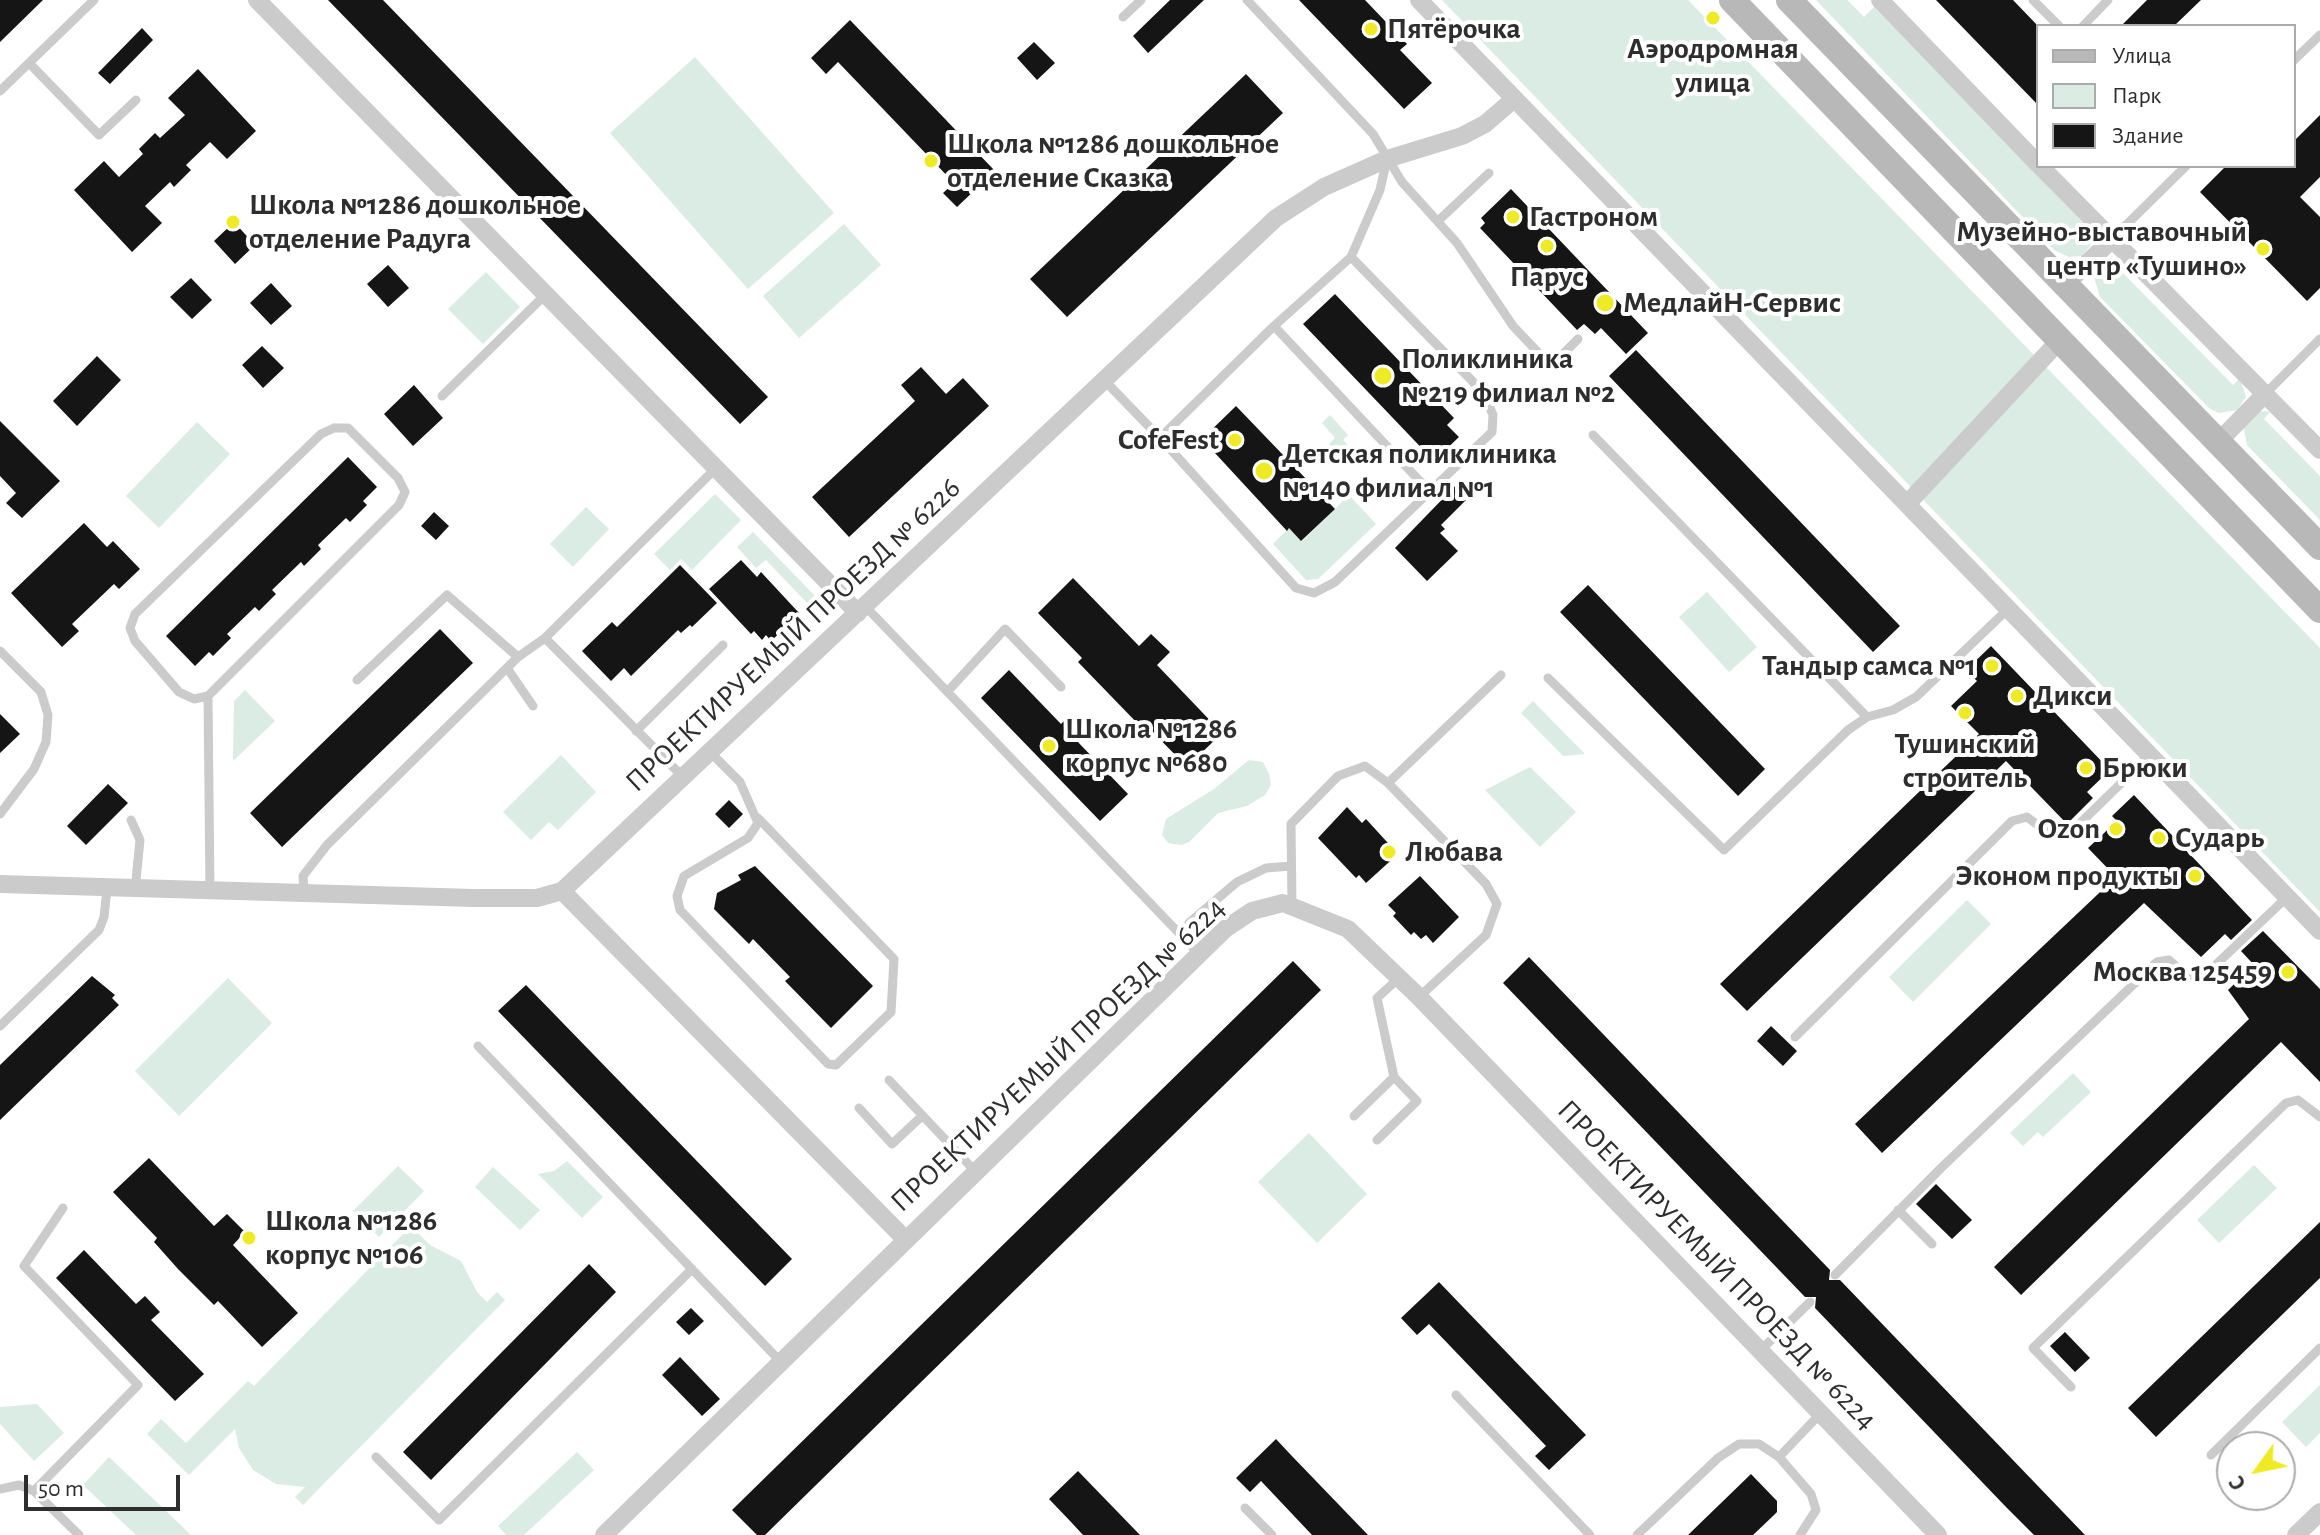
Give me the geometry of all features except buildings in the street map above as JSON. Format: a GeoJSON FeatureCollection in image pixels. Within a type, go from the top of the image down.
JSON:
{"type":"FeatureCollection","features":[{"type":"Feature","properties":{"kind":"main road"},"geometry":{"type":"LineString","coordinates":[[1732,0],[2320,610]]}},
{"type":"Feature","properties":{"kind":"main road"},"geometry":{"type":"LineString","coordinates":[[1789,0],[2320,547]]}},
{"type":"Feature","properties":{"kind":"street"},"geometry":{"type":"LineString","coordinates":[[257,0],[716,468],[862,609]]}},
{"type":"Feature","properties":{"kind":"street"},"geometry":{"type":"LineString","coordinates":[[1419,0],[2320,931]]}},
{"type":"Feature","properties":{"kind":"street"},"geometry":{"type":"LineString","coordinates":[[1880,0],[2036,162]]}},
{"type":"Feature","properties":{"kind":"street","name":"ПРОЕКТИРУЕМЫЙ ПРОЕЗД № 6226"},"geometry":{"type":"LineString","coordinates":[[562,891],[1276,218],[1324,187],[1387,159],[1462,136],[1485,124],[1514,99]]}},
{"type":"Feature","properties":{"kind":"street"},"geometry":{"type":"LineString","coordinates":[[2042,168],[2320,450]]}},
{"type":"Feature","properties":{"kind":"street"},"geometry":{"type":"LineString","coordinates":[[2066,284],[2111,240]]}},
{"type":"Feature","properties":{"kind":"street"},"geometry":{"type":"LineString","coordinates":[[1907,504],[2060,340]]}},
{"type":"Feature","properties":{"kind":"street"},"geometry":{"type":"LineString","coordinates":[[2218,442],[2265,394]]}},
{"type":"Feature","properties":{"kind":"street"},"geometry":{"type":"LineString","coordinates":[[0,884],[210,892],[537,898],[562,891],[905,1239]]}},
{"type":"Feature","properties":{"kind":"street","name":"ПРОЕКТИРУЕМЫЙ ПРОЕЗД № 6224"},"geometry":{"type":"LineString","coordinates":[[604,1535],[1225,929],[1252,911],[1283,903],[1348,929],[1419,997],[1938,1535]]}},
{"type":"Feature","properties":{"kind":"street"},"geometry":{"type":"LineString","coordinates":[[2296,1535],[2320,1512]]}},
{"type":"Feature","properties":{"kind":"lane"},"geometry":{"type":"LineString","coordinates":[[0,91],[94,0]]}},
{"type":"Feature","properties":{"kind":"lane"},"geometry":{"type":"LineString","coordinates":[[1123,17],[1141,0]]}},
{"type":"Feature","properties":{"kind":"lane"},"geometry":{"type":"LineString","coordinates":[[1247,0],[1373,134],[1402,182],[1457,243],[1513,326],[1551,366],[1578,339]]}},
{"type":"Feature","properties":{"kind":"lane"},"geometry":{"type":"LineString","coordinates":[[2033,0],[2057,24]]}},
{"type":"Feature","properties":{"kind":"lane"},"geometry":{"type":"LineString","coordinates":[[2085,24],[2108,0]]}},
{"type":"Feature","properties":{"kind":"lane"},"geometry":{"type":"LineString","coordinates":[[2296,58],[2320,35]]}},
{"type":"Feature","properties":{"kind":"lane"},"geometry":{"type":"LineString","coordinates":[[29,63],[99,135],[136,100]]}},
{"type":"Feature","properties":{"kind":"lane"},"geometry":{"type":"LineString","coordinates":[[1162,440],[1167,431],[1274,326],[1351,257],[1380,190],[1387,159]]}},
{"type":"Feature","properties":{"kind":"lane"},"geometry":{"type":"LineString","coordinates":[[2111,240],[2184,168]]}},
{"type":"Feature","properties":{"kind":"lane"},"geometry":{"type":"LineString","coordinates":[[1438,221],[1489,173]]}},
{"type":"Feature","properties":{"kind":"lane"},"geometry":{"type":"LineString","coordinates":[[1104,380],[1296,588],[1314,593],[1335,582],[1492,432],[1493,415],[1484,393],[1351,257]]}},
{"type":"Feature","properties":{"kind":"lane"},"geometry":{"type":"LineString","coordinates":[[442,396],[546,294]]}},
{"type":"Feature","properties":{"kind":"lane"},"geometry":{"type":"LineString","coordinates":[[1274,326],[1431,493]]}},
{"type":"Feature","properties":{"kind":"lane"},"geometry":{"type":"LineString","coordinates":[[2265,394],[2320,339]]}},
{"type":"Feature","properties":{"kind":"lane"},"geometry":{"type":"LineString","coordinates":[[208,696],[194,699],[179,692],[135,641],[130,628],[135,614],[321,434],[334,428],[348,428],[398,478],[405,492],[399,505],[208,696],[210,892]]}},
{"type":"Feature","properties":{"kind":"lane"},"geometry":{"type":"LineString","coordinates":[[1593,435],[1867,717]]}},
{"type":"Feature","properties":{"kind":"lane"},"geometry":{"type":"LineString","coordinates":[[304,892],[303,876],[327,845],[518,657],[545,638],[716,468]]}},
{"type":"Feature","properties":{"kind":"lane"},"geometry":{"type":"LineString","coordinates":[[357,680],[447,595],[518,657]]}},
{"type":"Feature","properties":{"kind":"lane"},"geometry":{"type":"LineString","coordinates":[[862,609],[948,691],[1199,954]]}},
{"type":"Feature","properties":{"kind":"lane"},"geometry":{"type":"LineString","coordinates":[[1548,678],[1724,850],[1848,730],[1867,717],[1893,710],[1916,697],[2008,609]]}},
{"type":"Feature","properties":{"kind":"lane"},"geometry":{"type":"LineString","coordinates":[[948,691],[1005,629],[1061,687]]}},
{"type":"Feature","properties":{"kind":"lane"},"geometry":{"type":"LineString","coordinates":[[545,638],[683,777]]}},
{"type":"Feature","properties":{"kind":"lane"},"geometry":{"type":"LineString","coordinates":[[636,731],[723,645]]}},
{"type":"Feature","properties":{"kind":"lane"},"geometry":{"type":"LineString","coordinates":[[0,651],[41,692],[48,715],[46,742],[34,769],[0,814]]}},
{"type":"Feature","properties":{"kind":"lane"},"geometry":{"type":"LineString","coordinates":[[507,668],[533,706]]}},
{"type":"Feature","properties":{"kind":"lane"},"geometry":{"type":"LineString","coordinates":[[1388,783],[1501,675]]}},
{"type":"Feature","properties":{"kind":"lane"},"geometry":{"type":"LineString","coordinates":[[710,752],[740,782],[758,818],[894,961],[891,1012],[836,1065],[828,1064],[685,919],[677,904],[678,888],[684,876],[748,838],[757,827],[758,818]]}},
{"type":"Feature","properties":{"kind":"lane"},"geometry":{"type":"LineString","coordinates":[[1795,1037],[2012,821],[2027,817],[2051,835],[2067,836],[2150,755]]}},
{"type":"Feature","properties":{"kind":"lane"},"geometry":{"type":"LineString","coordinates":[[1292,906],[1291,824],[1338,776],[1365,766],[1388,783],[1486,884],[1497,904],[1486,935],[1419,997]]}},
{"type":"Feature","properties":{"kind":"lane"},"geometry":{"type":"LineString","coordinates":[[131,820],[140,840],[135,890]]}},
{"type":"Feature","properties":{"kind":"lane"},"geometry":{"type":"LineString","coordinates":[[1189,923],[1237,882],[1266,868],[1291,866]]}},
{"type":"Feature","properties":{"kind":"lane"},"geometry":{"type":"LineString","coordinates":[[0,1026],[99,930],[104,917],[107,889]]}},
{"type":"Feature","properties":{"kind":"lane"},"geometry":{"type":"LineString","coordinates":[[1835,1275],[1898,1210],[2157,962],[2169,960],[2186,975],[2203,977],[2287,897]]}},
{"type":"Feature","properties":{"kind":"lane"},"geometry":{"type":"LineString","coordinates":[[1377,1140],[1417,1101],[1394,1077],[1377,998],[1399,978]]}},
{"type":"Feature","properties":{"kind":"lane"},"geometry":{"type":"LineString","coordinates":[[478,1046],[780,1361]]}},
{"type":"Feature","properties":{"kind":"lane"},"geometry":{"type":"LineString","coordinates":[[1354,1116],[1394,1077]]}},
{"type":"Feature","properties":{"kind":"lane"},"geometry":{"type":"LineString","coordinates":[[889,1080],[975,1171]]}},
{"type":"Feature","properties":{"kind":"lane"},"geometry":{"type":"LineString","coordinates":[[2071,1387],[2033,1348],[2286,1103],[2298,1100],[2320,1117]]}},
{"type":"Feature","properties":{"kind":"lane"},"geometry":{"type":"LineString","coordinates":[[859,1108],[892,1144],[922,1116]]}},
{"type":"Feature","properties":{"kind":"lane"},"geometry":{"type":"LineString","coordinates":[[34,1491],[138,1385],[24,1266],[63,1208]]}},
{"type":"Feature","properties":{"kind":"lane"},"geometry":{"type":"LineString","coordinates":[[1898,1210],[1932,1244]]}},
{"type":"Feature","properties":{"kind":"lane"},"geometry":{"type":"LineString","coordinates":[[376,1457],[439,1520],[692,1269]]}},
{"type":"Feature","properties":{"kind":"lane"},"geometry":{"type":"LineString","coordinates":[[1761,1350],[1810,1302]]}},
{"type":"Feature","properties":{"kind":"lane"},"geometry":{"type":"LineString","coordinates":[[2211,1455],[2320,1348]]}},
{"type":"Feature","properties":{"kind":"lane"},"geometry":{"type":"LineString","coordinates":[[1456,1395],[1590,1535]]}},
{"type":"Feature","properties":{"kind":"lane"},"geometry":{"type":"LineString","coordinates":[[1779,1457],[1822,1413]]}},
{"type":"Feature","properties":{"kind":"lane"},"geometry":{"type":"LineString","coordinates":[[1637,1535],[1718,1458],[1739,1444],[1759,1444],[1779,1457],[1811,1494],[1816,1510],[1800,1535]]}},
{"type":"Feature","properties":{"kind":"lane"},"geometry":{"type":"LineString","coordinates":[[0,1489],[19,1485],[34,1491],[79,1535]]}},
{"type":"Feature","properties":{"kind":"lane"},"geometry":{"type":"LineString","coordinates":[[1245,1508],[1272,1535]]}},
{"type":"Feature","properties":{"kind":"green space"},"geometry":{"type":"Polygon","coordinates":[[[1442,0],[1688,0],[2320,648],[2320,912],[1442,0]]]}},
{"type":"Feature","properties":{"kind":"green space"},"geometry":{"type":"Polygon","coordinates":[[[1816,0],[1847,0],[1864,17],[1874,7],[2082,222],[2090,233],[2091,245],[2082,256],[2069,257],[2054,250],[1816,0]]]}},
{"type":"Feature","properties":{"kind":"green space"},"geometry":{"type":"Polygon","coordinates":[[[695,57],[834,213],[748,289],[610,133],[695,57]]]}},
{"type":"Feature","properties":{"kind":"green space"},"geometry":{"type":"Polygon","coordinates":[[[844,224],[881,265],[799,338],[763,296],[844,224]]]}},
{"type":"Feature","properties":{"kind":"green space"},"geometry":{"type":"Polygon","coordinates":[[[2114,258],[2127,264],[2121,271],[2233,385],[2240,378],[2246,397],[2237,410],[2219,413],[2210,409],[2100,297],[2094,277],[2104,261],[2114,258]]]}},
{"type":"Feature","properties":{"kind":"green space"},"geometry":{"type":"Polygon","coordinates":[[[486,272],[520,307],[483,344],[448,309],[486,272]]]}},
{"type":"Feature","properties":{"kind":"green space"},"geometry":{"type":"Polygon","coordinates":[[[2258,412],[2270,412],[2264,419],[2320,476],[2320,520],[2247,445],[2243,424],[2258,412]]]}},
{"type":"Feature","properties":{"kind":"green space"},"geometry":{"type":"Polygon","coordinates":[[[1330,415],[1348,435],[1343,440],[1359,457],[1349,465],[1329,444],[1335,438],[1322,423],[1330,415]]]}},
{"type":"Feature","properties":{"kind":"green space"},"geometry":{"type":"Polygon","coordinates":[[[197,422],[230,454],[159,528],[126,496],[197,422]]]}},
{"type":"Feature","properties":{"kind":"green space"},"geometry":{"type":"Polygon","coordinates":[[[715,494],[741,520],[692,570],[681,559],[670,570],[654,554],[715,494]]]}},
{"type":"Feature","properties":{"kind":"green space"},"geometry":{"type":"Polygon","coordinates":[[[1349,495],[1376,524],[1318,579],[1306,580],[1273,544],[1289,528],[1302,541],[1349,495]]]}},
{"type":"Feature","properties":{"kind":"green space"},"geometry":{"type":"Polygon","coordinates":[[[586,507],[609,529],[573,567],[550,544],[586,507]]]}},
{"type":"Feature","properties":{"kind":"green space"},"geometry":{"type":"Polygon","coordinates":[[[753,532],[816,597],[808,604],[766,560],[756,568],[737,547],[753,532]]]}},
{"type":"Feature","properties":{"kind":"green space"},"geometry":{"type":"Polygon","coordinates":[[[1707,592],[1757,647],[1729,672],[1679,617],[1707,592]]]}},
{"type":"Feature","properties":{"kind":"green space"},"geometry":{"type":"Polygon","coordinates":[[[245,690],[275,721],[233,761],[234,701],[245,690]]]}},
{"type":"Feature","properties":{"kind":"green space"},"geometry":{"type":"Polygon","coordinates":[[[1533,701],[1585,754],[1563,756],[1521,713],[1533,701]]]}},
{"type":"Feature","properties":{"kind":"green space"},"geometry":{"type":"Polygon","coordinates":[[[561,755],[596,792],[558,830],[549,822],[531,840],[503,812],[561,755]]]}},
{"type":"Feature","properties":{"kind":"green space"},"geometry":{"type":"Polygon","coordinates":[[[1249,760],[1263,762],[1269,774],[1271,785],[1265,795],[1247,806],[1218,813],[1189,842],[1182,845],[1168,843],[1162,835],[1166,819],[1214,789],[1249,760]]]}},
{"type":"Feature","properties":{"kind":"green space"},"geometry":{"type":"Polygon","coordinates":[[[1530,767],[1576,812],[1540,847],[1485,790],[1530,767]]]}},
{"type":"Feature","properties":{"kind":"green space"},"geometry":{"type":"Polygon","coordinates":[[[1967,900],[1991,924],[1913,1002],[1889,977],[1967,900]]]}},
{"type":"Feature","properties":{"kind":"green space"},"geometry":{"type":"Polygon","coordinates":[[[228,978],[272,1023],[179,1116],[135,1071],[228,978]]]}},
{"type":"Feature","properties":{"kind":"green space"},"geometry":{"type":"Polygon","coordinates":[[[2073,1073],[2091,1092],[2043,1137],[2038,1132],[2023,1146],[2010,1133],[2073,1073]]]}},
{"type":"Feature","properties":{"kind":"green space"},"geometry":{"type":"Polygon","coordinates":[[[1309,1133],[1367,1194],[1317,1243],[1258,1182],[1309,1133]]]}},
{"type":"Feature","properties":{"kind":"green space"},"geometry":{"type":"Polygon","coordinates":[[[567,1161],[603,1197],[582,1218],[538,1174],[554,1171],[567,1161]]]}},
{"type":"Feature","properties":{"kind":"green space"},"geometry":{"type":"Polygon","coordinates":[[[2254,1165],[2277,1188],[2219,1243],[2197,1220],[2254,1165]]]}},
{"type":"Feature","properties":{"kind":"green space"},"geometry":{"type":"Polygon","coordinates":[[[398,1166],[424,1191],[379,1237],[353,1211],[398,1166]]]}},
{"type":"Feature","properties":{"kind":"green space"},"geometry":{"type":"Polygon","coordinates":[[[493,1167],[540,1210],[520,1230],[475,1187],[493,1167]]]}},
{"type":"Feature","properties":{"kind":"green space"},"geometry":{"type":"Polygon","coordinates":[[[411,1226],[430,1245],[461,1261],[477,1292],[487,1302],[497,1292],[505,1300],[303,1505],[295,1497],[305,1487],[276,1484],[253,1470],[239,1448],[235,1429],[189,1475],[147,1434],[161,1419],[186,1443],[248,1381],[254,1386],[411,1226]]]}},
{"type":"Feature","properties":{"kind":"green space"},"geometry":{"type":"Polygon","coordinates":[[[2320,1385],[2320,1433],[2306,1447],[2296,1437],[2296,1431],[2291,1431],[2282,1422],[2320,1385]]]}},
{"type":"Feature","properties":{"kind":"green space"},"geometry":{"type":"Polygon","coordinates":[[[37,1404],[64,1433],[34,1461],[0,1424],[0,1407],[37,1404]]]}},
{"type":"Feature","properties":{"kind":"green space"},"geometry":{"type":"Polygon","coordinates":[[[577,1452],[594,1470],[524,1535],[506,1535],[498,1526],[577,1452]]]}},
{"type":"Feature","properties":{"kind":"green space"},"geometry":{"type":"Polygon","coordinates":[[[109,1457],[191,1535],[136,1535],[83,1485],[109,1457]]]}},
{"type":"Feature","properties":{"kind":"place","name":"Аэродромная улица"},"geometry":{"type":"Point","coordinates":[1713,18]}},
{"type":"Feature","properties":{"kind":"place","name":"Пятёрочка"},"geometry":{"type":"Point","coordinates":[1371,29]}},
{"type":"Feature","properties":{"kind":"place","name":"Школа №1286 дошкольное отделение Сказка"},"geometry":{"type":"Point","coordinates":[931,161]}},
{"type":"Feature","properties":{"kind":"place","name":"Гастроном"},"geometry":{"type":"Point","coordinates":[1513,217]}},
{"type":"Feature","properties":{"kind":"place","name":"Школа №1286 дошкольное отделение Радуга"},"geometry":{"type":"Point","coordinates":[233,222]}},
{"type":"Feature","properties":{"kind":"place","name":"Парус"},"geometry":{"type":"Point","coordinates":[1547,246]}},
{"type":"Feature","properties":{"kind":"place","name":"Музейно-выставочный центр «Тушино»"},"geometry":{"type":"Point","coordinates":[2263,249]}},
{"type":"Feature","properties":{"kind":"place","name":"МедлайН-Сервис"},"geometry":{"type":"Point","coordinates":[1605,303]}},
{"type":"Feature","properties":{"kind":"place","name":"Поликлиника №219 филиал №2"},"geometry":{"type":"Point","coordinates":[1383,376]}},
{"type":"Feature","properties":{"kind":"place","name":"CofeFest"},"geometry":{"type":"Point","coordinates":[1235,440]}},
{"type":"Feature","properties":{"kind":"place","name":"Детская поликлиника №140 филиал №1"},"geometry":{"type":"Point","coordinates":[1264,471]}},
{"type":"Feature","properties":{"kind":"place","name":"Тандыр самса №1"},"geometry":{"type":"Point","coordinates":[1992,666]}},
{"type":"Feature","properties":{"kind":"place","name":"Дикси"},"geometry":{"type":"Point","coordinates":[2017,696]}},
{"type":"Feature","properties":{"kind":"place","name":"Тушинский строитель"},"geometry":{"type":"Point","coordinates":[1965,713]}},
{"type":"Feature","properties":{"kind":"place","name":"Школа №1286 корпус №680"},"geometry":{"type":"Point","coordinates":[1049,746]}},
{"type":"Feature","properties":{"kind":"place","name":"Брюки"},"geometry":{"type":"Point","coordinates":[2086,768]}},
{"type":"Feature","properties":{"kind":"place","name":"Ozon"},"geometry":{"type":"Point","coordinates":[2116,829]}},
{"type":"Feature","properties":{"kind":"place","name":"Сударь"},"geometry":{"type":"Point","coordinates":[2159,838]}},
{"type":"Feature","properties":{"kind":"place","name":"Любава"},"geometry":{"type":"Point","coordinates":[1389,852]}},
{"type":"Feature","properties":{"kind":"place","name":"Эконом продукты"},"geometry":{"type":"Point","coordinates":[2195,876]}},
{"type":"Feature","properties":{"kind":"place","name":"Москва 125459"},"geometry":{"type":"Point","coordinates":[2288,972]}},
{"type":"Feature","properties":{"kind":"place","name":"Школа №1286 корпус №106"},"geometry":{"type":"Point","coordinates":[249,1238]}}]}
